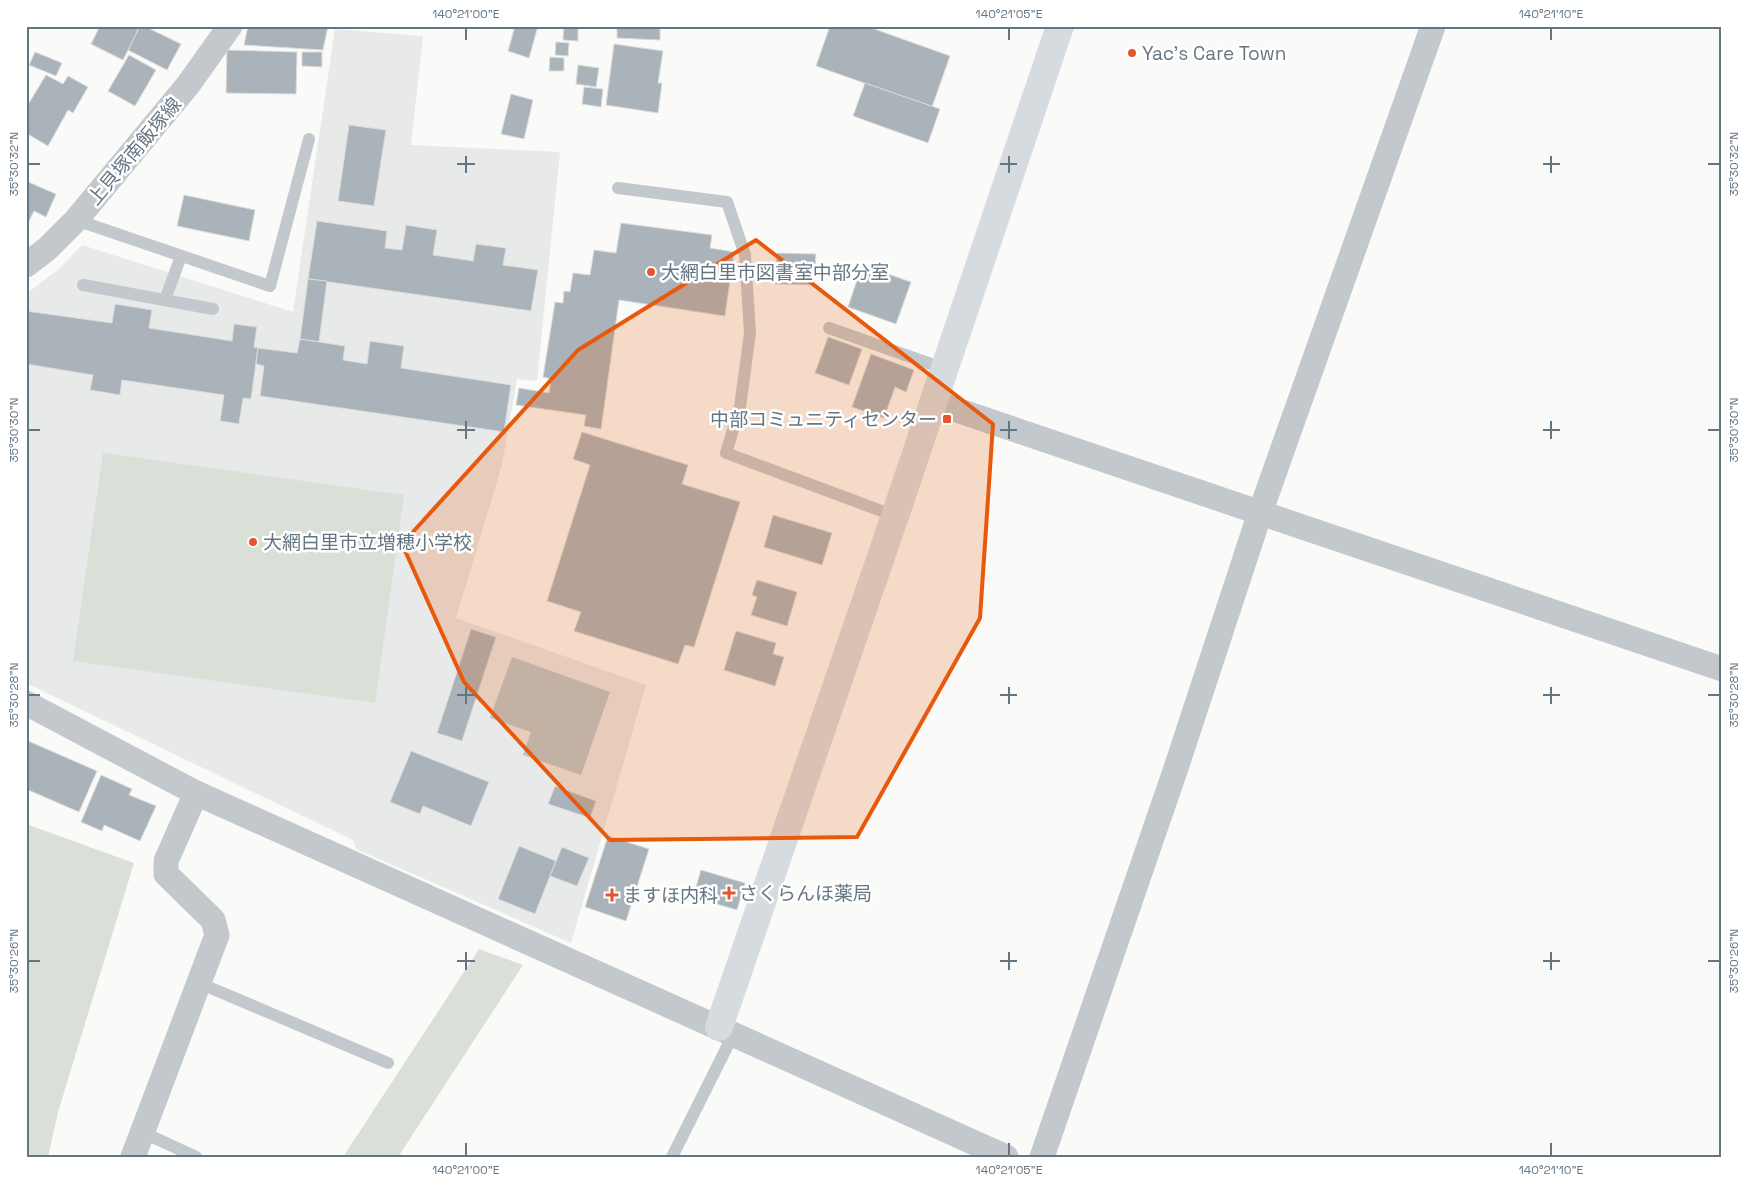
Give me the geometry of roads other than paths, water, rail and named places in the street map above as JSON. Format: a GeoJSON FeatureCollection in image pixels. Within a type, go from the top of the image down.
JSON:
{"type":"FeatureCollection","features":[{"type":"Feature","properties":{"kind":"street","name":"上貝塚南飯塚線"},"geometry":{"type":"LineString","coordinates":[[26,265],[76,220],[188,85],[230,26]]}},
{"type":"Feature","properties":{"kind":"street"},"geometry":{"type":"LineString","coordinates":[[726,1031],[895,516],[1060,26]]}},
{"type":"Feature","properties":{"kind":"street"},"geometry":{"type":"LineString","coordinates":[[1042,1157],[1176,768],[1260,513],[1432,26]]}},
{"type":"Feature","properties":{"kind":"street"},"geometry":{"type":"LineString","coordinates":[[933,402],[1722,669]]}},
{"type":"Feature","properties":{"kind":"street"},"geometry":{"type":"LineString","coordinates":[[26,702],[196,793],[1006,1157]]}},
{"type":"Feature","properties":{"kind":"street"},"geometry":{"type":"LineString","coordinates":[[133,1157],[217,935],[213,920],[166,874],[166,861],[196,793]]}},
{"type":"Feature","properties":{"kind":"lane"},"geometry":{"type":"LineString","coordinates":[[76,220],[270,286],[309,139]]}},
{"type":"Feature","properties":{"kind":"lane"},"geometry":{"type":"LineString","coordinates":[[618,188],[727,202],[745,254],[750,333],[740,406],[726,453],[895,516]]}},
{"type":"Feature","properties":{"kind":"lane"},"geometry":{"type":"LineString","coordinates":[[164,300],[181,256]]}},
{"type":"Feature","properties":{"kind":"lane"},"geometry":{"type":"LineString","coordinates":[[83,285],[213,309]]}},
{"type":"Feature","properties":{"kind":"lane"},"geometry":{"type":"LineString","coordinates":[[829,328],[944,369]]}},
{"type":"Feature","properties":{"kind":"lane"},"geometry":{"type":"LineString","coordinates":[[198,983],[388,1063]]}},
{"type":"Feature","properties":{"kind":"lane"},"geometry":{"type":"LineString","coordinates":[[672,1157],[726,1031]]}},
{"type":"Feature","properties":{"kind":"lane"},"geometry":{"type":"LineString","coordinates":[[142,1132],[196,1157]]}},
{"type":"Feature","properties":{"kind":"place","name":"Yac's Care Town"},"geometry":{"type":"Point","coordinates":[1132,53]}},
{"type":"Feature","properties":{"kind":"place","name":"大網白里市図書室中部分室"},"geometry":{"type":"Point","coordinates":[651,272]}},
{"type":"Feature","properties":{"kind":"place","name":"中部コミュニティセンター"},"geometry":{"type":"Point","coordinates":[947,419]}},
{"type":"Feature","properties":{"kind":"place","name":"大網白里市立増穂小学校"},"geometry":{"type":"Point","coordinates":[253,542]}},
{"type":"Feature","properties":{"kind":"place","name":"さくらんほ薬局"},"geometry":{"type":"Point","coordinates":[729,893]}},
{"type":"Feature","properties":{"kind":"place","name":"ますほ内科"},"geometry":{"type":"Point","coordinates":[612,895]}}]}
